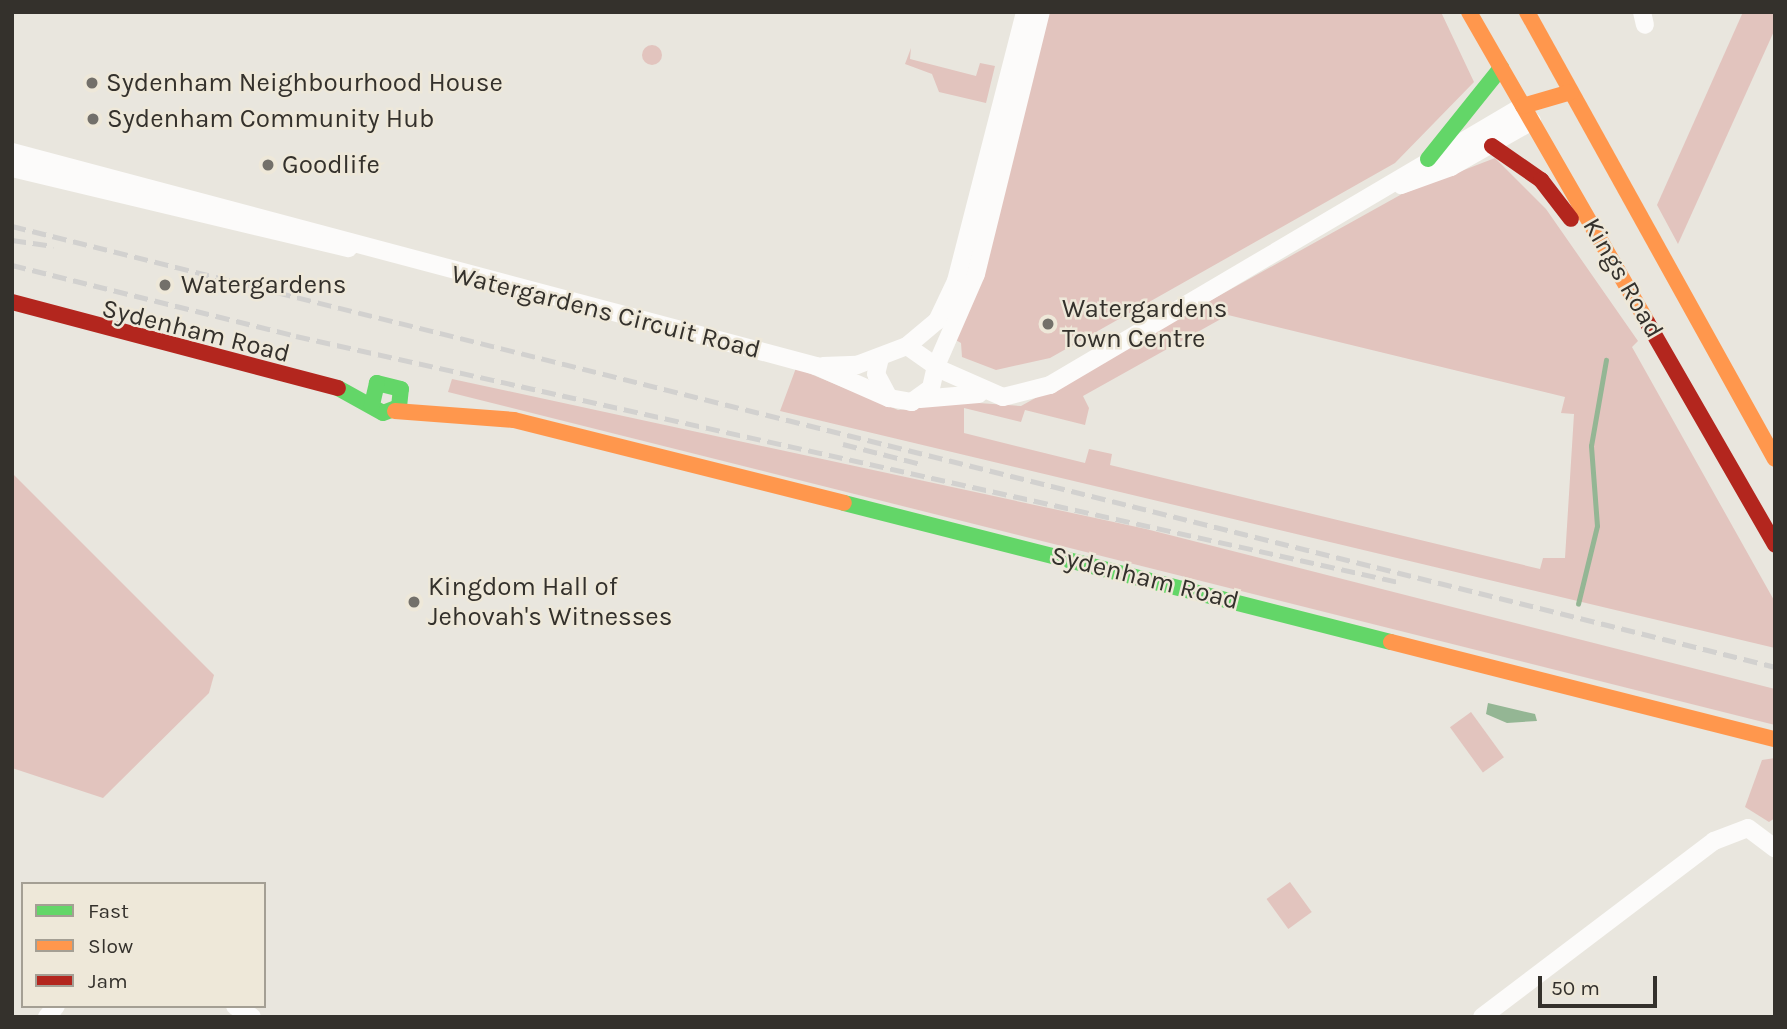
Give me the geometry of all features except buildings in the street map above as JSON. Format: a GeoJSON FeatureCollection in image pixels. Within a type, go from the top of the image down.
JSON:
{"type":"FeatureCollection","features":[{"type":"Feature","properties":{"kind":"street"},"geometry":{"type":"LineString","coordinates":[[1025,12],[956,281],[937,321],[907,346],[880,358],[876,374],[889,398],[919,400],[993,394],[1017,397],[1050,385],[1391,188],[1492,146],[1527,114]]}},
{"type":"Feature","properties":{"kind":"street"},"geometry":{"type":"LineString","coordinates":[[919,400],[932,388],[937,368],[976,274],[1041,12]]}},
{"type":"Feature","properties":{"kind":"street","name":"Kings Road"},"geometry":{"type":"LineString","coordinates":[[1469,12],[1775,545]]}},
{"type":"Feature","properties":{"kind":"street","name":"Kings Road"},"geometry":{"type":"LineString","coordinates":[[1527,12],[1775,459]]}},
{"type":"Feature","properties":{"kind":"street"},"geometry":{"type":"LineString","coordinates":[[1391,188],[1428,159],[1501,68]]}},
{"type":"Feature","properties":{"kind":"street"},"geometry":{"type":"LineString","coordinates":[[1428,159],[1571,92]]}},
{"type":"Feature","properties":{"kind":"street"},"geometry":{"type":"LineString","coordinates":[[1492,146],[1541,180],[1630,290]]}},
{"type":"Feature","properties":{"kind":"street","name":"Watergardens Circuit Road"},"geometry":{"type":"LineString","coordinates":[[12,152],[324,231],[397,257]]}},
{"type":"Feature","properties":{"kind":"street","name":"Watergardens Circuit Road"},"geometry":{"type":"LineString","coordinates":[[12,168],[397,257],[816,366],[889,398]]}},
{"type":"Feature","properties":{"kind":"street","name":"Sydenham Road"},"geometry":{"type":"LineString","coordinates":[[12,285],[263,348]]}},
{"type":"Feature","properties":{"kind":"street","name":"Sydenham Road"},"geometry":{"type":"LineString","coordinates":[[12,302],[324,380],[372,405]]}},
{"type":"Feature","properties":{"kind":"street"},"geometry":{"type":"LineString","coordinates":[[106,309],[108,326]]}},
{"type":"Feature","properties":{"kind":"street"},"geometry":{"type":"LineString","coordinates":[[907,346],[937,368],[993,394]]}},
{"type":"Feature","properties":{"kind":"street","name":"Watergardens Circuit Road"},"geometry":{"type":"LineString","coordinates":[[816,366],[880,358]]}},
{"type":"Feature","properties":{"kind":"street","name":"Sydenham Road"},"geometry":{"type":"LineString","coordinates":[[320,363],[353,381],[377,383]]}},
{"type":"Feature","properties":{"kind":"street"},"geometry":{"type":"LineString","coordinates":[[393,382],[401,389],[395,411],[383,413],[372,405],[377,383],[393,382]]}},
{"type":"Feature","properties":{"kind":"street","name":"Sydenham Road"},"geometry":{"type":"LineString","coordinates":[[401,389],[421,398],[467,401],[514,420],[1775,739]]}},
{"type":"Feature","properties":{"kind":"street","name":"Sydenham Road"},"geometry":{"type":"LineString","coordinates":[[395,411],[514,420]]}},
{"type":"Feature","properties":{"kind":"street"},"geometry":{"type":"LineString","coordinates":[[1482,1017],[1714,841],[1748,828],[1775,846]]}},
{"type":"Feature","properties":{"kind":"shaded area"},"geometry":{"type":"Polygon","coordinates":[[[1047,12],[1441,12],[1474,82],[1395,163],[1050,358],[996,370],[962,357],[961,343],[954,339],[1047,12]]]}},
{"type":"Feature","properties":{"kind":"shaded area"},"geometry":{"type":"Polygon","coordinates":[[[1743,12],[1775,12],[1775,29],[1678,244],[1657,205],[1743,12]]]}},
{"type":"Feature","properties":{"kind":"shaded area"},"geometry":{"type":"Polygon","coordinates":[[[652,45],[659,48],[662,55],[659,62],[652,65],[645,62],[642,55],[645,48],[652,45]]]}},
{"type":"Feature","properties":{"kind":"shaded area"},"geometry":{"type":"Polygon","coordinates":[[[911,48],[910,59],[976,76],[980,63],[995,66],[986,103],[939,92],[932,74],[905,64],[911,48]]]}},
{"type":"Feature","properties":{"kind":"shaded area"},"geometry":{"type":"Polygon","coordinates":[[[1495,158],[1546,209],[1638,341],[1632,347],[1775,602],[1775,648],[780,411],[796,368],[898,410],[964,402],[1021,406],[1402,194],[1495,158]],[[1228,315],[1083,396],[1089,408],[1085,425],[1025,410],[1021,422],[964,408],[964,433],[1085,463],[1089,449],[1112,454],[1110,465],[1540,569],[1543,558],[1565,558],[1574,414],[1561,413],[1565,397],[1228,315]]]}},
{"type":"Feature","properties":{"kind":"shaded area"},"geometry":{"type":"Polygon","coordinates":[[[452,379],[1146,529],[1775,689],[1775,725],[448,392],[452,379]]]}},
{"type":"Feature","properties":{"kind":"shaded area"},"geometry":{"type":"Polygon","coordinates":[[[12,473],[214,675],[209,693],[103,798],[12,768],[12,473]]]}},
{"type":"Feature","properties":{"kind":"shaded area"},"geometry":{"type":"Polygon","coordinates":[[[1488,703],[1535,714],[1537,721],[1507,723],[1486,714],[1488,703]]]}},
{"type":"Feature","properties":{"kind":"shaded area"},"geometry":{"type":"Polygon","coordinates":[[[1471,712],[1504,757],[1483,773],[1450,727],[1471,712]]]}},
{"type":"Feature","properties":{"kind":"shaded area"},"geometry":{"type":"Polygon","coordinates":[[[1775,758],[1775,818],[1769,822],[1745,807],[1762,760],[1775,758]]]}},
{"type":"Feature","properties":{"kind":"shaded area"},"geometry":{"type":"Polygon","coordinates":[[[1290,882],[1312,912],[1288,929],[1267,899],[1290,882]]]}},
{"type":"Feature","properties":{"kind":"waterway"},"geometry":{"type":"LineString","coordinates":[[1578,604],[1597,526],[1591,446],[1606,360]]}},
{"type":"Feature","properties":{"kind":"railway"},"geometry":{"type":"LineString","coordinates":[[12,226],[1775,667]]}},
{"type":"Feature","properties":{"kind":"railway"},"geometry":{"type":"LineString","coordinates":[[12,240],[54,246]]}},
{"type":"Feature","properties":{"kind":"railway"},"geometry":{"type":"LineString","coordinates":[[12,265],[296,336],[1398,582]]}},
{"type":"Feature","properties":{"kind":"railway"},"geometry":{"type":"LineString","coordinates":[[843,444],[921,464]]}},
{"type":"Feature","properties":{"kind":"traffic: fast"},"geometry":{"type":"LineString","coordinates":[[1428,159],[1501,68]]}},
{"type":"Feature","properties":{"kind":"traffic: fast"},"geometry":{"type":"LineString","coordinates":[[338,388],[383,413],[399,407],[401,389],[377,383],[372,405]]}},
{"type":"Feature","properties":{"kind":"traffic: fast"},"geometry":{"type":"LineString","coordinates":[[844,503],[1391,642]]}},
{"type":"Feature","properties":{"kind":"traffic: slow"},"geometry":{"type":"LineString","coordinates":[[1469,12],[1647,322]]}},
{"type":"Feature","properties":{"kind":"traffic: slow"},"geometry":{"type":"LineString","coordinates":[[1527,12],[1775,459]]}},
{"type":"Feature","properties":{"kind":"traffic: slow"},"geometry":{"type":"LineString","coordinates":[[1523,106],[1571,92]]}},
{"type":"Feature","properties":{"kind":"traffic: slow"},"geometry":{"type":"LineString","coordinates":[[395,411],[514,420],[844,503]]}},
{"type":"Feature","properties":{"kind":"traffic: slow"},"geometry":{"type":"LineString","coordinates":[[1391,642],[1775,739]]}},
{"type":"Feature","properties":{"kind":"traffic: jam"},"geometry":{"type":"LineString","coordinates":[[1492,146],[1541,180],[1571,219]]}},
{"type":"Feature","properties":{"kind":"traffic: jam"},"geometry":{"type":"LineString","coordinates":[[12,302],[338,388]]}},
{"type":"Feature","properties":{"kind":"traffic: jam"},"geometry":{"type":"LineString","coordinates":[[1647,322],[1775,545]]}},
{"type":"Feature","properties":{"kind":"place","name":"Sydenham Neighbourhood House"},"geometry":{"type":"Point","coordinates":[92,83]}},
{"type":"Feature","properties":{"kind":"place","name":"Sydenham Community Hub"},"geometry":{"type":"Point","coordinates":[93,119]}},
{"type":"Feature","properties":{"kind":"place","name":"Goodlife"},"geometry":{"type":"Point","coordinates":[268,165]}},
{"type":"Feature","properties":{"kind":"place","name":"Watergardens"},"geometry":{"type":"Point","coordinates":[165,285]}},
{"type":"Feature","properties":{"kind":"place","name":"Watergardens Town Centre"},"geometry":{"type":"Point","coordinates":[1048,324]}},
{"type":"Feature","properties":{"kind":"place","name":"Kingdom Hall of Jehovah's Witnesses"},"geometry":{"type":"Point","coordinates":[414,602]}}]}
